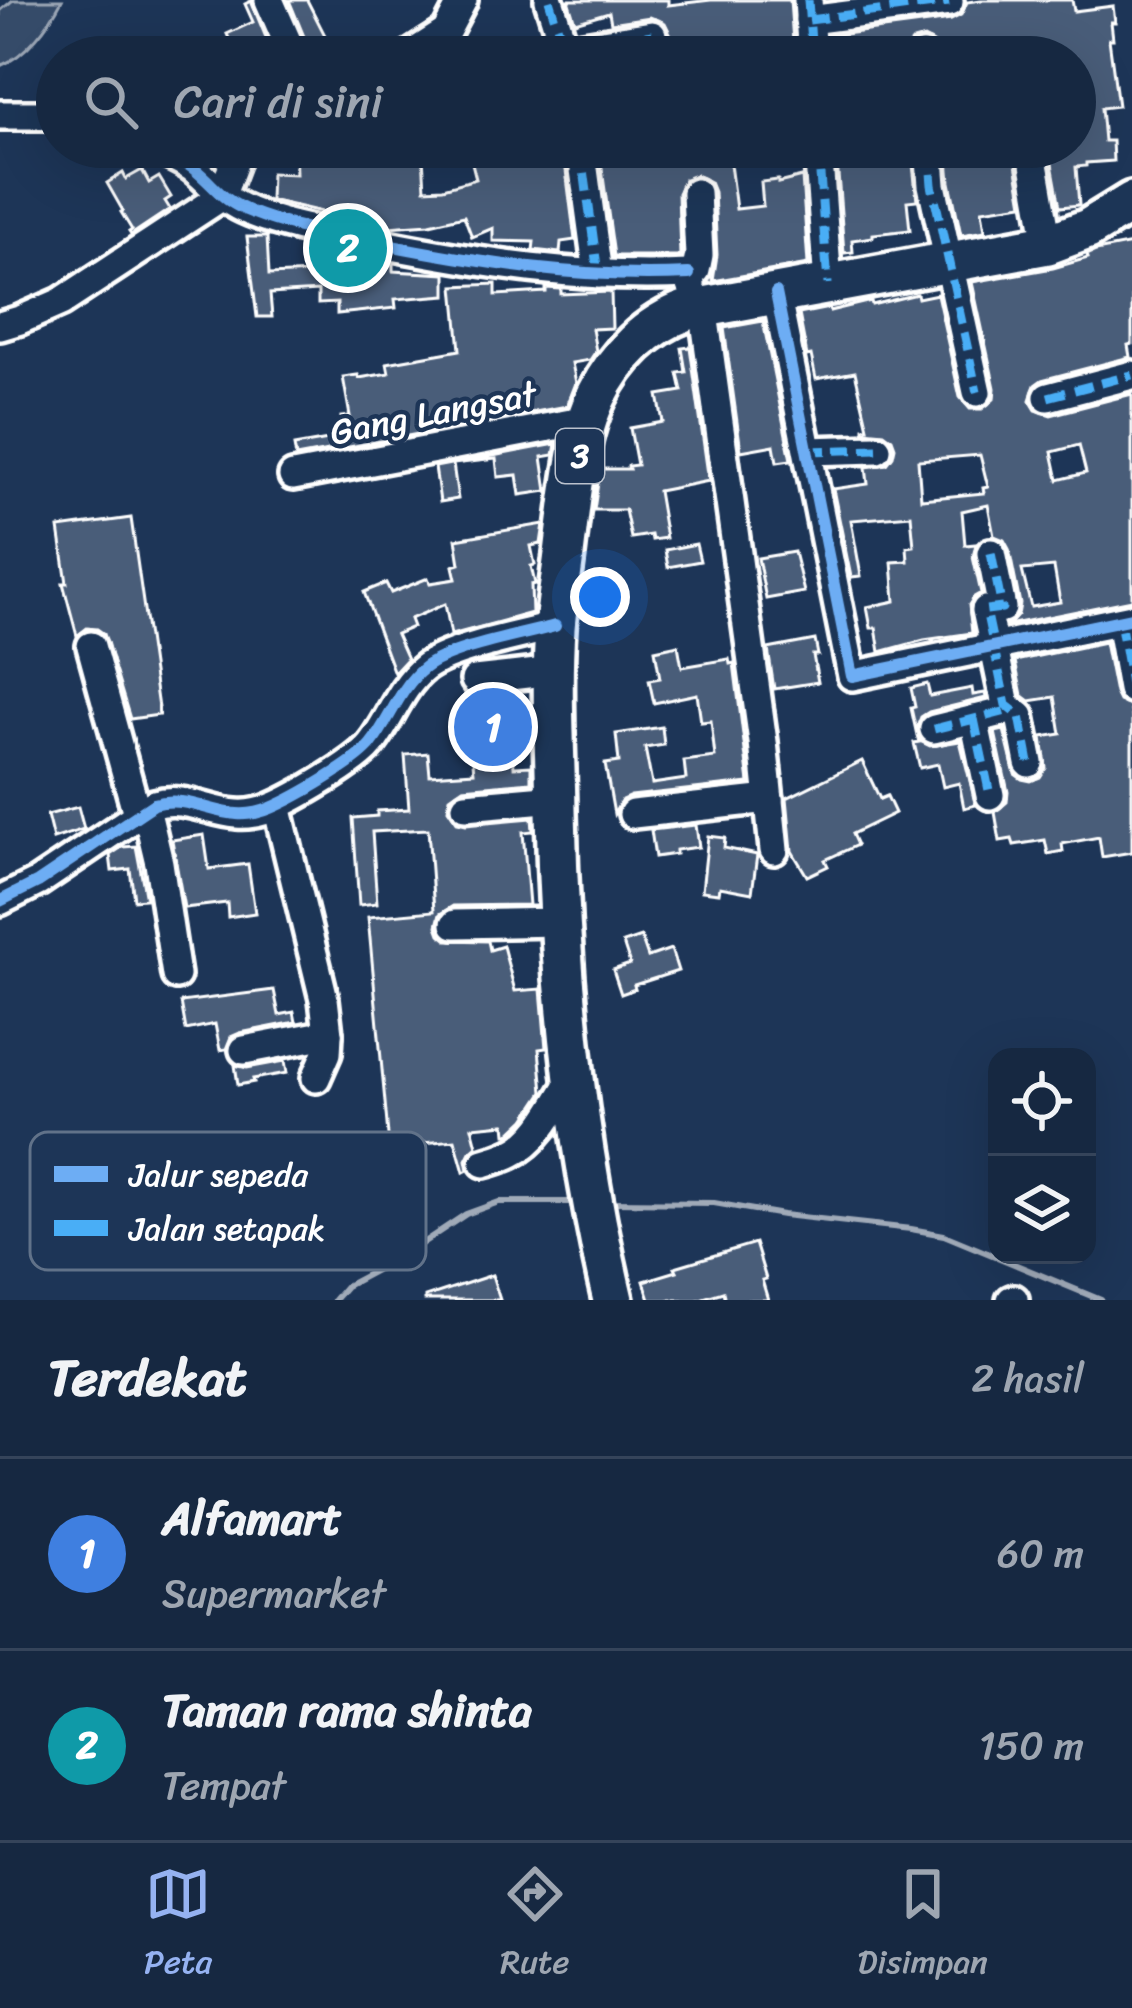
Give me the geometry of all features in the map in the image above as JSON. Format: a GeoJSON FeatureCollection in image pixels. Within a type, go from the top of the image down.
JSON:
{"type":"FeatureCollection","features":[{"type":"Feature","properties":{"kind":"highway","name":"3"},"geometry":{"type":"LineString","coordinates":[[613,1300],[575,1091],[558,922],[555,626],[586,420],[610,372],[634,343],[696,296],[776,293],[1048,244],[1088,229],[1132,202]]}},
{"type":"Feature","properties":{"kind":"street"},"geometry":{"type":"LineString","coordinates":[[269,0],[284,36]]}},
{"type":"Feature","properties":{"kind":"street"},"geometry":{"type":"LineString","coordinates":[[440,36],[463,0]]}},
{"type":"Feature","properties":{"kind":"street"},"geometry":{"type":"LineString","coordinates":[[549,0],[561,36]]}},
{"type":"Feature","properties":{"kind":"street"},"geometry":{"type":"LineString","coordinates":[[809,10],[949,2]]}},
{"type":"Feature","properties":{"kind":"street"},"geometry":{"type":"LineString","coordinates":[[647,36],[652,35]]}},
{"type":"Feature","properties":{"kind":"street"},"geometry":{"type":"LineString","coordinates":[[0,115],[36,116]]}},
{"type":"Feature","properties":{"kind":"street"},"geometry":{"type":"LineString","coordinates":[[191,168],[221,197],[297,227],[484,263],[598,274],[696,296]]}},
{"type":"Feature","properties":{"kind":"street"},"geometry":{"type":"LineString","coordinates":[[0,326],[61,302],[221,197],[232,168]]}},
{"type":"Feature","properties":{"kind":"street"},"geometry":{"type":"LineString","coordinates":[[583,168],[598,274]]}},
{"type":"Feature","properties":{"kind":"street"},"geometry":{"type":"LineString","coordinates":[[820,168],[828,284]]}},
{"type":"Feature","properties":{"kind":"street"},"geometry":{"type":"LineString","coordinates":[[930,168],[977,392]]}},
{"type":"Feature","properties":{"kind":"street"},"geometry":{"type":"LineString","coordinates":[[1034,168],[1048,244]]}},
{"type":"Feature","properties":{"kind":"street"},"geometry":{"type":"LineString","coordinates":[[696,193],[696,296],[774,850]]}},
{"type":"Feature","properties":{"kind":"street"},"geometry":{"type":"LineString","coordinates":[[776,293],[851,676],[1126,619],[1132,688]]}},
{"type":"Feature","properties":{"kind":"street"},"geometry":{"type":"LineString","coordinates":[[1048,397],[1132,375]]}},
{"type":"Feature","properties":{"kind":"street","name":"Gang Langsat"},"geometry":{"type":"LineString","coordinates":[[293,476],[586,420]]}},
{"type":"Feature","properties":{"kind":"street"},"geometry":{"type":"LineString","coordinates":[[808,451],[877,449]]}},
{"type":"Feature","properties":{"kind":"street"},"geometry":{"type":"LineString","coordinates":[[991,553],[1002,608],[986,610],[1006,704],[1020,716],[1029,763]]}},
{"type":"Feature","properties":{"kind":"street"},"geometry":{"type":"LineString","coordinates":[[0,901],[38,883],[141,811],[176,801],[239,816],[277,806],[363,753],[412,680],[431,663],[555,626]]}},
{"type":"Feature","properties":{"kind":"street"},"geometry":{"type":"LineString","coordinates":[[91,646],[158,863],[176,975]]}},
{"type":"Feature","properties":{"kind":"street"},"geometry":{"type":"LineString","coordinates":[[475,680],[554,671]]}},
{"type":"Feature","properties":{"kind":"street"},"geometry":{"type":"LineString","coordinates":[[934,729],[1011,710]]}},
{"type":"Feature","properties":{"kind":"street"},"geometry":{"type":"LineString","coordinates":[[974,719],[990,795]]}},
{"type":"Feature","properties":{"kind":"street"},"geometry":{"type":"LineString","coordinates":[[466,806],[556,798]]}},
{"type":"Feature","properties":{"kind":"street"},"geometry":{"type":"LineString","coordinates":[[633,814],[769,799]]}},
{"type":"Feature","properties":{"kind":"street"},"geometry":{"type":"LineString","coordinates":[[277,806],[324,999],[327,1053],[316,1078]]}},
{"type":"Feature","properties":{"kind":"street"},"geometry":{"type":"LineString","coordinates":[[455,924],[558,922]]}},
{"type":"Feature","properties":{"kind":"street"},"geometry":{"type":"LineString","coordinates":[[244,1050],[328,1034]]}},
{"type":"Feature","properties":{"kind":"street"},"geometry":{"type":"LineString","coordinates":[[484,1163],[514,1153],[528,1142],[575,1091]]}},
{"type":"Feature","properties":{"kind":"shaded area"},"geometry":{"type":"Polygon","coordinates":[[[13,0],[62,0],[36,38],[0,66],[0,11],[13,0]]]}},
{"type":"Feature","properties":{"kind":"building"},"geometry":{"type":"Polygon","coordinates":[[[289,0],[307,0],[325,36],[304,36],[289,0]]]}},
{"type":"Feature","properties":{"kind":"building"},"geometry":{"type":"Polygon","coordinates":[[[568,0],[668,0],[668,5],[790,0],[793,36],[669,36],[665,23],[650,17],[611,23],[609,12],[575,22],[568,0]]]}},
{"type":"Feature","properties":{"kind":"building"},"geometry":{"type":"Polygon","coordinates":[[[1072,0],[1074,11],[1113,6],[1113,39],[1109,39],[1118,106],[1101,108],[1104,141],[1112,141],[1113,161],[1096,162],[1096,36],[829,36],[951,20],[961,15],[967,2],[1072,0]]]}},
{"type":"Feature","properties":{"kind":"building"},"geometry":{"type":"Polygon","coordinates":[[[251,1],[265,36],[228,36],[253,22],[245,4],[251,1]]]}},
{"type":"Feature","properties":{"kind":"building"},"geometry":{"type":"Polygon","coordinates":[[[296,168],[424,168],[425,189],[476,179],[473,168],[566,168],[575,240],[561,242],[560,253],[533,250],[534,242],[493,241],[493,228],[472,237],[464,216],[387,227],[270,200],[271,173],[296,174],[296,168]]]}},
{"type":"Feature","properties":{"kind":"building"},"geometry":{"type":"Polygon","coordinates":[[[602,168],[731,168],[736,209],[763,206],[761,182],[802,177],[808,264],[713,281],[717,255],[714,192],[710,182],[696,175],[685,179],[678,193],[680,256],[614,256],[602,168]]]}},
{"type":"Feature","properties":{"kind":"building"},"geometry":{"type":"Polygon","coordinates":[[[838,168],[913,168],[917,200],[907,201],[910,230],[852,240],[853,252],[844,253],[838,168]]]}},
{"type":"Feature","properties":{"kind":"building"},"geometry":{"type":"Polygon","coordinates":[[[949,168],[1017,168],[1023,204],[982,210],[985,231],[961,235],[949,168]]]}},
{"type":"Feature","properties":{"kind":"building"},"geometry":{"type":"Polygon","coordinates":[[[1053,168],[1076,168],[1079,205],[1060,207],[1053,168]]]}},
{"type":"Feature","properties":{"kind":"building"},"geometry":{"type":"Polygon","coordinates":[[[142,170],[149,183],[159,177],[171,197],[165,201],[170,209],[131,235],[107,183],[123,173],[126,179],[142,170]]]}},
{"type":"Feature","properties":{"kind":"building"},"geometry":{"type":"Polygon","coordinates":[[[247,237],[267,237],[269,275],[313,273],[311,248],[365,259],[365,264],[393,264],[393,271],[446,274],[446,295],[395,299],[396,308],[337,314],[337,303],[318,304],[318,291],[270,294],[272,317],[257,317],[247,237]]]}},
{"type":"Feature","properties":{"kind":"building"},"geometry":{"type":"Polygon","coordinates":[[[1132,244],[1130,357],[1042,380],[1030,400],[1036,410],[1051,415],[1132,394],[1132,600],[1008,625],[1018,615],[1020,604],[1009,549],[994,536],[988,505],[962,511],[965,545],[976,544],[973,557],[981,593],[969,605],[972,633],[880,652],[867,607],[895,601],[892,562],[908,561],[907,547],[914,546],[911,515],[851,520],[861,576],[851,577],[833,489],[868,484],[866,467],[887,464],[895,447],[884,433],[864,431],[868,428],[855,372],[816,379],[799,314],[937,294],[960,397],[970,409],[982,409],[994,399],[995,388],[972,282],[1053,268],[1096,251],[1132,244]],[[1079,445],[1052,452],[1058,480],[1086,473],[1079,445]],[[980,455],[918,460],[921,499],[984,493],[983,488],[988,487],[980,455]],[[1054,567],[1022,570],[1031,607],[1060,602],[1054,567]]]}},
{"type":"Feature","properties":{"kind":"building"},"geometry":{"type":"Polygon","coordinates":[[[496,284],[496,295],[546,292],[546,288],[561,289],[561,294],[611,292],[612,328],[592,329],[596,351],[590,360],[572,363],[576,383],[567,406],[296,457],[294,446],[345,437],[341,417],[350,416],[343,377],[389,373],[387,363],[460,350],[454,286],[496,284]]]}},
{"type":"Feature","properties":{"kind":"building"},"geometry":{"type":"Polygon","coordinates":[[[763,321],[791,460],[777,462],[774,445],[741,451],[724,328],[763,321]]]}},
{"type":"Feature","properties":{"kind":"building"},"geometry":{"type":"Polygon","coordinates":[[[690,347],[709,481],[658,491],[666,538],[631,538],[625,510],[594,510],[600,469],[637,465],[630,428],[663,422],[658,395],[682,391],[678,373],[686,372],[682,348],[690,347]]]}},
{"type":"Feature","properties":{"kind":"building"},"geometry":{"type":"Polygon","coordinates":[[[556,444],[554,455],[542,457],[547,491],[520,495],[517,475],[498,477],[496,459],[453,464],[458,499],[440,502],[435,467],[556,444]]]}},
{"type":"Feature","properties":{"kind":"building"},"geometry":{"type":"Polygon","coordinates":[[[131,518],[159,715],[130,719],[104,634],[87,628],[77,636],[63,583],[67,583],[59,528],[131,518]]]}},
{"type":"Feature","properties":{"kind":"building"},"geometry":{"type":"Polygon","coordinates":[[[544,524],[541,544],[531,546],[535,565],[531,566],[535,584],[531,585],[532,613],[451,635],[445,604],[410,619],[413,627],[396,634],[407,659],[394,673],[364,592],[386,583],[391,593],[428,578],[430,583],[456,579],[453,566],[460,564],[456,539],[544,524]]]}},
{"type":"Feature","properties":{"kind":"building"},"geometry":{"type":"Polygon","coordinates":[[[696,544],[700,561],[668,567],[665,550],[696,544]]]}},
{"type":"Feature","properties":{"kind":"building"},"geometry":{"type":"Polygon","coordinates":[[[794,552],[804,592],[766,599],[758,558],[794,552]]]}},
{"type":"Feature","properties":{"kind":"building"},"geometry":{"type":"Polygon","coordinates":[[[815,640],[818,682],[774,689],[768,649],[815,640]]]}},
{"type":"Feature","properties":{"kind":"building"},"geometry":{"type":"Polygon","coordinates":[[[1105,642],[1115,693],[1130,706],[1132,717],[1132,852],[1102,857],[1099,837],[1062,844],[1063,851],[1048,854],[1045,840],[1014,845],[1012,839],[1000,841],[995,812],[1007,802],[1008,792],[995,732],[1004,730],[1015,774],[1031,781],[1046,768],[1042,737],[1061,734],[1055,697],[1030,701],[1022,695],[1015,661],[1105,642]]]}},
{"type":"Feature","properties":{"kind":"building"},"geometry":{"type":"Polygon","coordinates":[[[678,645],[682,667],[729,659],[734,663],[749,783],[631,796],[622,800],[614,814],[605,764],[619,762],[616,734],[662,727],[664,745],[645,748],[652,784],[686,779],[684,761],[715,757],[711,721],[701,722],[697,694],[654,703],[649,680],[660,678],[655,650],[678,645]]]}},
{"type":"Feature","properties":{"kind":"building"},"geometry":{"type":"Polygon","coordinates":[[[927,684],[930,696],[972,688],[973,695],[985,693],[986,698],[929,712],[921,717],[916,731],[911,688],[927,684]]]}},
{"type":"Feature","properties":{"kind":"building"},"geometry":{"type":"Polygon","coordinates":[[[507,696],[514,767],[531,766],[531,782],[463,788],[450,797],[448,809],[457,822],[466,824],[532,818],[533,831],[523,832],[529,905],[453,906],[440,914],[437,926],[447,940],[488,941],[490,950],[503,946],[515,991],[541,989],[546,1048],[539,1049],[543,1092],[509,1134],[505,1124],[472,1127],[477,1146],[464,1172],[455,1140],[426,1143],[426,1132],[388,1132],[368,917],[434,911],[428,829],[372,832],[377,903],[359,905],[353,818],[409,809],[405,755],[428,753],[430,775],[474,772],[467,700],[507,696]]]}},
{"type":"Feature","properties":{"kind":"building"},"geometry":{"type":"Polygon","coordinates":[[[917,735],[930,746],[960,741],[976,805],[964,808],[959,783],[943,787],[938,764],[920,768],[914,743],[919,742],[917,735]]]}},
{"type":"Feature","properties":{"kind":"building"},"geometry":{"type":"Polygon","coordinates":[[[862,761],[880,799],[887,796],[895,813],[852,834],[857,845],[825,860],[828,866],[807,876],[792,851],[787,798],[862,761]]]}},
{"type":"Feature","properties":{"kind":"building"},"geometry":{"type":"Polygon","coordinates":[[[78,807],[84,829],[53,839],[47,815],[78,807]]]}},
{"type":"Feature","properties":{"kind":"building"},"geometry":{"type":"Polygon","coordinates":[[[696,825],[699,847],[655,857],[651,830],[696,825]]]}},
{"type":"Feature","properties":{"kind":"building"},"geometry":{"type":"Polygon","coordinates":[[[204,835],[209,869],[248,864],[255,913],[228,917],[227,903],[184,908],[172,840],[204,835]]]}},
{"type":"Feature","properties":{"kind":"building"},"geometry":{"type":"Polygon","coordinates":[[[708,836],[725,838],[724,848],[757,855],[752,893],[720,887],[719,893],[702,891],[708,836]]]}},
{"type":"Feature","properties":{"kind":"building"},"geometry":{"type":"Polygon","coordinates":[[[136,846],[146,899],[134,900],[130,869],[112,871],[110,855],[122,847],[136,846]]]}},
{"type":"Feature","properties":{"kind":"building"},"geometry":{"type":"Polygon","coordinates":[[[641,937],[648,957],[671,949],[678,971],[621,994],[613,970],[630,964],[623,943],[641,937]]]}},
{"type":"Feature","properties":{"kind":"building"},"geometry":{"type":"Polygon","coordinates":[[[274,990],[279,1015],[294,1012],[296,1022],[240,1033],[220,1050],[215,1024],[186,1030],[181,1002],[274,990]]]}},
{"type":"Feature","properties":{"kind":"building"},"geometry":{"type":"Polygon","coordinates":[[[285,1061],[287,1073],[238,1085],[235,1065],[247,1068],[285,1061]]]}},
{"type":"Feature","properties":{"kind":"building"},"geometry":{"type":"Polygon","coordinates":[[[755,1243],[768,1300],[725,1300],[723,1292],[697,1300],[650,1300],[644,1281],[755,1243]]]}},
{"type":"Feature","properties":{"kind":"building"},"geometry":{"type":"Polygon","coordinates":[[[492,1275],[500,1300],[425,1300],[425,1297],[492,1275]]]}},
{"type":"Feature","properties":{"kind":"waterway"},"geometry":{"type":"LineString","coordinates":[[426,1241],[466,1214],[499,1202],[579,1202]]}},
{"type":"Feature","properties":{"kind":"waterway"},"geometry":{"type":"LineString","coordinates":[[610,1202],[714,1203],[944,1235],[1101,1300]]}},
{"type":"Feature","properties":{"kind":"waterway"},"geometry":{"type":"LineString","coordinates":[[334,1300],[346,1286],[376,1270]]}},
{"type":"Feature","properties":{"kind":"marked path"},"geometry":{"type":"LineString","coordinates":[[549,0],[560,36]]}},
{"type":"Feature","properties":{"kind":"marked path"},"geometry":{"type":"LineString","coordinates":[[808,0],[811,36]]}},
{"type":"Feature","properties":{"kind":"marked path"},"geometry":{"type":"LineString","coordinates":[[809,20],[949,2]]}},
{"type":"Feature","properties":{"kind":"marked path"},"geometry":{"type":"LineString","coordinates":[[646,36],[652,35]]}},
{"type":"Feature","properties":{"kind":"marked path"},"geometry":{"type":"LineString","coordinates":[[584,168],[598,274]]}},
{"type":"Feature","properties":{"kind":"marked path"},"geometry":{"type":"LineString","coordinates":[[820,168],[828,284]]}},
{"type":"Feature","properties":{"kind":"marked path"},"geometry":{"type":"LineString","coordinates":[[931,168],[977,392]]}},
{"type":"Feature","properties":{"kind":"marked path"},"geometry":{"type":"LineString","coordinates":[[1048,397],[1132,375]]}},
{"type":"Feature","properties":{"kind":"marked path"},"geometry":{"type":"LineString","coordinates":[[808,451],[877,449]]}},
{"type":"Feature","properties":{"kind":"marked path"},"geometry":{"type":"LineString","coordinates":[[991,553],[1002,608],[986,610],[1006,705],[1020,716],[1029,763]]}},
{"type":"Feature","properties":{"kind":"marked path"},"geometry":{"type":"LineString","coordinates":[[1120,621],[1132,689]]}},
{"type":"Feature","properties":{"kind":"marked path"},"geometry":{"type":"LineString","coordinates":[[934,729],[1011,710]]}},
{"type":"Feature","properties":{"kind":"marked path"},"geometry":{"type":"LineString","coordinates":[[974,719],[990,795]]}},
{"type":"Feature","properties":{"kind":"cycle path"},"geometry":{"type":"LineString","coordinates":[[193,168],[241,207],[297,226],[532,268],[689,274]]}},
{"type":"Feature","properties":{"kind":"cycle path"},"geometry":{"type":"LineString","coordinates":[[776,293],[852,676],[1132,618]]}},
{"type":"Feature","properties":{"kind":"cycle path"},"geometry":{"type":"LineString","coordinates":[[0,901],[38,882],[154,804],[184,802],[239,814],[282,803],[363,752],[424,668],[468,648],[555,626]]}},
{"type":"Feature","properties":{"kind":"place","name":"Taman rama shinta"},"geometry":{"type":"Point","coordinates":[348,248]}},
{"type":"Feature","properties":{"kind":"place","name":"Alfamart"},"geometry":{"type":"Point","coordinates":[493,727]}}]}
